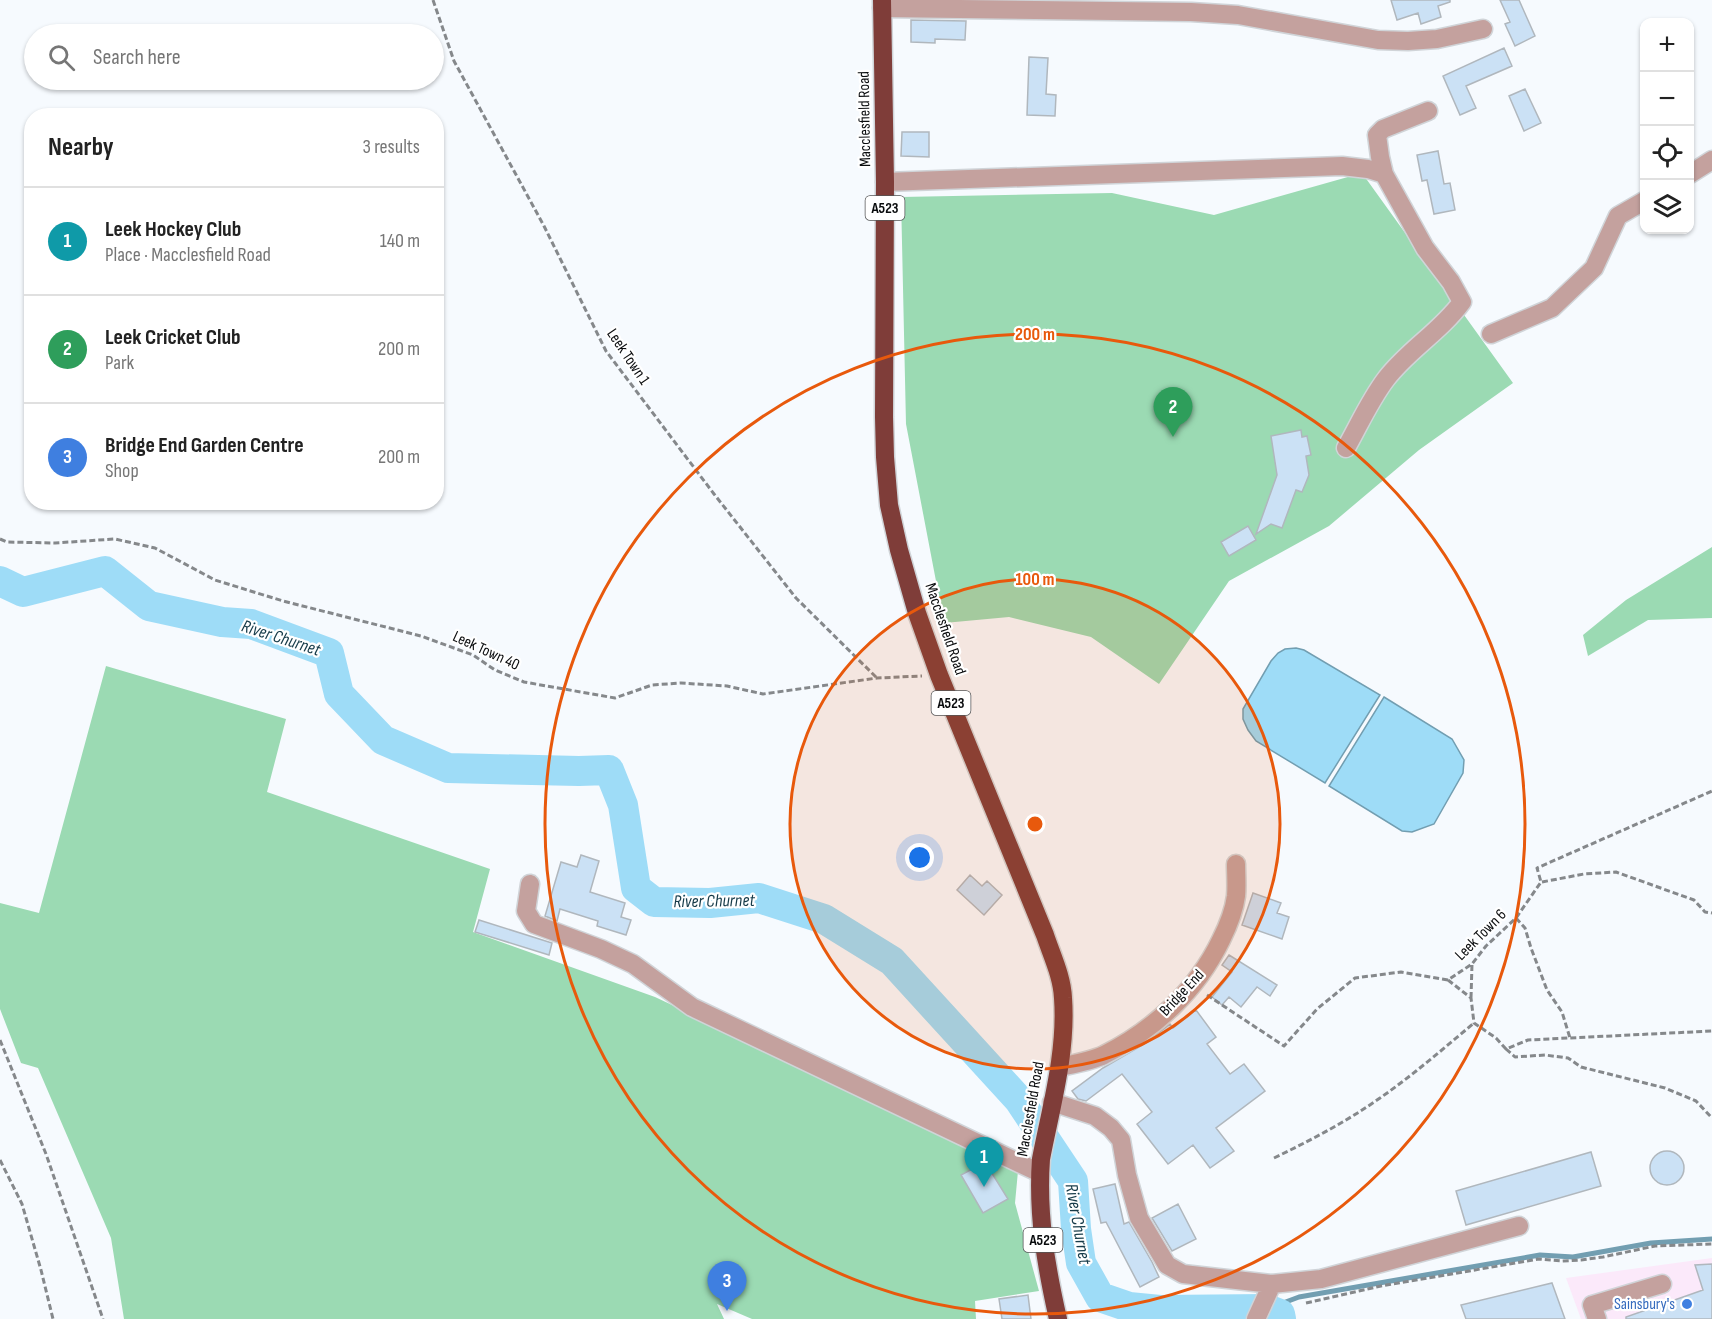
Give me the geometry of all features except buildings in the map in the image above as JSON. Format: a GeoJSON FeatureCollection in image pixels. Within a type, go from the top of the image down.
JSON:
{"type":"FeatureCollection","features":[{"type":"Feature","properties":{"kind":"highway","name":"Macclesfield Road"},"geometry":{"type":"LineString","coordinates":[[882,4],[885,182],[884,417],[889,506],[916,613],[1045,935],[1060,978],[1063,1007],[1060,1067],[1040,1166],[1040,1206],[1044,1251],[1058,1319]]}},
{"type":"Feature","properties":{"kind":"street"},"geometry":{"type":"LineString","coordinates":[[882,4],[1238,15],[1378,40],[1437,39],[1483,29]]}},
{"type":"Feature","properties":{"kind":"street"},"geometry":{"type":"LineString","coordinates":[[1346,448],[1386,379],[1409,354],[1436,332],[1462,302],[1451,282],[1425,248],[1384,174],[1380,157],[1377,135],[1383,129],[1428,111]]}},
{"type":"Feature","properties":{"kind":"street"},"geometry":{"type":"LineString","coordinates":[[1694,171],[1712,160]]}},
{"type":"Feature","properties":{"kind":"street"},"geometry":{"type":"LineString","coordinates":[[885,182],[1342,166],[1368,169],[1384,174]]}},
{"type":"Feature","properties":{"kind":"street"},"geometry":{"type":"LineString","coordinates":[[1491,334],[1552,308],[1594,268],[1618,216],[1640,203]]}},
{"type":"Feature","properties":{"kind":"street","name":"Bridge End"},"geometry":{"type":"LineString","coordinates":[[1060,1067],[1103,1056],[1132,1039],[1170,1010],[1193,986],[1205,971],[1230,922],[1236,897],[1236,864]]}},
{"type":"Feature","properties":{"kind":"street"},"geometry":{"type":"LineString","coordinates":[[531,884],[526,911],[534,924],[601,949],[633,964],[692,1007],[1040,1166]]}},
{"type":"Feature","properties":{"kind":"street"},"geometry":{"type":"LineString","coordinates":[[1051,1107],[1095,1116],[1111,1128],[1121,1140],[1127,1175],[1139,1218],[1167,1265],[1183,1274],[1269,1292],[1519,1226]]}},
{"type":"Feature","properties":{"kind":"street"},"geometry":{"type":"LineString","coordinates":[[1597,1319],[1592,1305],[1662,1284]]}},
{"type":"Feature","properties":{"kind":"street"},"geometry":{"type":"LineString","coordinates":[[1256,1319],[1269,1292]]}},
{"type":"Feature","properties":{"kind":"path","name":"Leek Town 1"},"geometry":{"type":"LineString","coordinates":[[433,0],[441,24]]}},
{"type":"Feature","properties":{"kind":"path","name":"Leek Town 1"},"geometry":{"type":"LineString","coordinates":[[444,32],[454,61],[544,226],[606,351],[796,598],[877,678]]}},
{"type":"Feature","properties":{"kind":"path","name":"Leek Town 40"},"geometry":{"type":"LineString","coordinates":[[0,539],[7,542],[56,543],[115,539],[155,548],[215,580],[284,601],[421,636],[473,655],[495,670],[524,682],[615,698],[652,685],[681,683],[727,686],[763,694],[877,678],[939,675]]}},
{"type":"Feature","properties":{"kind":"path","name":"Leek Town 6"},"geometry":{"type":"LineString","coordinates":[[1193,986],[1284,1046],[1317,1009],[1355,978],[1401,972],[1448,980],[1472,964],[1486,946],[1516,918],[1542,882],[1538,868],[1712,791]]}},
{"type":"Feature","properties":{"kind":"path"},"geometry":{"type":"LineString","coordinates":[[1542,882],[1584,874],[1616,872],[1694,900],[1705,912],[1712,913]]}},
{"type":"Feature","properties":{"kind":"path"},"geometry":{"type":"LineString","coordinates":[[1516,918],[1525,928],[1546,990],[1562,1012],[1570,1039]]}},
{"type":"Feature","properties":{"kind":"path"},"geometry":{"type":"LineString","coordinates":[[1472,964],[1471,998],[1474,1023],[1496,1038],[1515,1057],[1545,1055],[1568,1058],[1581,1067],[1665,1089],[1696,1101],[1712,1118]]}},
{"type":"Feature","properties":{"kind":"path"},"geometry":{"type":"LineString","coordinates":[[1448,980],[1471,998]]}},
{"type":"Feature","properties":{"kind":"path"},"geometry":{"type":"LineString","coordinates":[[1274,1158],[1346,1120],[1380,1098],[1474,1023]]}},
{"type":"Feature","properties":{"kind":"path"},"geometry":{"type":"LineString","coordinates":[[1506,1049],[1527,1040],[1712,1031]]}},
{"type":"Feature","properties":{"kind":"path"},"geometry":{"type":"LineString","coordinates":[[0,1040],[46,1154],[103,1319]]}},
{"type":"Feature","properties":{"kind":"path"},"geometry":{"type":"LineString","coordinates":[[0,1160],[22,1204],[53,1319]]}},
{"type":"Feature","properties":{"kind":"path"},"geometry":{"type":"LineString","coordinates":[[1306,1303],[1382,1286],[1539,1258],[1562,1261],[1581,1260],[1655,1246],[1712,1244]]}},
{"type":"Feature","properties":{"kind":"shaded area"},"geometry":{"type":"Polygon","coordinates":[[[1712,1258],[1712,1319],[1581,1319],[1566,1278],[1712,1258]]]}},
{"type":"Feature","properties":{"kind":"green space"},"geometry":{"type":"Polygon","coordinates":[[[1362,173],[1513,383],[1419,450],[1329,526],[1229,581],[1159,684],[1091,637],[1009,617],[944,623],[906,424],[901,197],[1112,193],[1214,215],[1362,173]]]}},
{"type":"Feature","properties":{"kind":"green space"},"geometry":{"type":"Polygon","coordinates":[[[1712,547],[1712,618],[1648,620],[1588,656],[1583,635],[1626,600],[1712,547]]]}},
{"type":"Feature","properties":{"kind":"green space"},"geometry":{"type":"Polygon","coordinates":[[[106,666],[286,719],[267,792],[490,869],[473,932],[655,997],[1018,1171],[1015,1203],[1039,1291],[975,1301],[976,1319],[752,1319],[717,1304],[724,1319],[124,1319],[111,1238],[38,1068],[21,1063],[0,1009],[0,903],[39,913],[106,666]]]}},
{"type":"Feature","properties":{"kind":"water"},"geometry":{"type":"Polygon","coordinates":[[[1285,649],[1304,650],[1380,695],[1325,783],[1256,741],[1243,719],[1243,709],[1271,661],[1285,649]]]}},
{"type":"Feature","properties":{"kind":"water"},"geometry":{"type":"Polygon","coordinates":[[[1384,697],[1452,739],[1464,760],[1463,773],[1434,824],[1412,832],[1402,831],[1329,786],[1384,697]]]}},
{"type":"Feature","properties":{"kind":"waterway","name":"River Churnet"},"geometry":{"type":"LineString","coordinates":[[0,581],[23,592],[105,571],[149,606],[222,622],[251,624],[329,653],[339,694],[383,740],[448,768],[609,770],[623,805],[636,888],[654,902],[710,903],[759,898],[824,919],[892,961],[1019,1100],[1073,1181],[1081,1263],[1100,1297],[1129,1307],[1160,1310],[1267,1309],[1280,1314],[1281,1319]]}},
{"type":"Feature","properties":{"kind":"waterway"},"geometry":{"type":"LineString","coordinates":[[1267,1309],[1299,1297],[1540,1255],[1573,1257],[1651,1243],[1712,1239]]}},
{"type":"Feature","properties":{"kind":"place","name":"Leek Cricket Club"},"geometry":{"type":"Point","coordinates":[1173,437]}},
{"type":"Feature","properties":{"kind":"place","name":"Leek Hockey Club"},"geometry":{"type":"Point","coordinates":[984,1187]}},
{"type":"Feature","properties":{"kind":"place","name":"Sainsbury's"},"geometry":{"type":"Point","coordinates":[1687,1304]}},
{"type":"Feature","properties":{"kind":"place","name":"Bridge End Garden Centre"},"geometry":{"type":"Point","coordinates":[727,1311]}}]}
